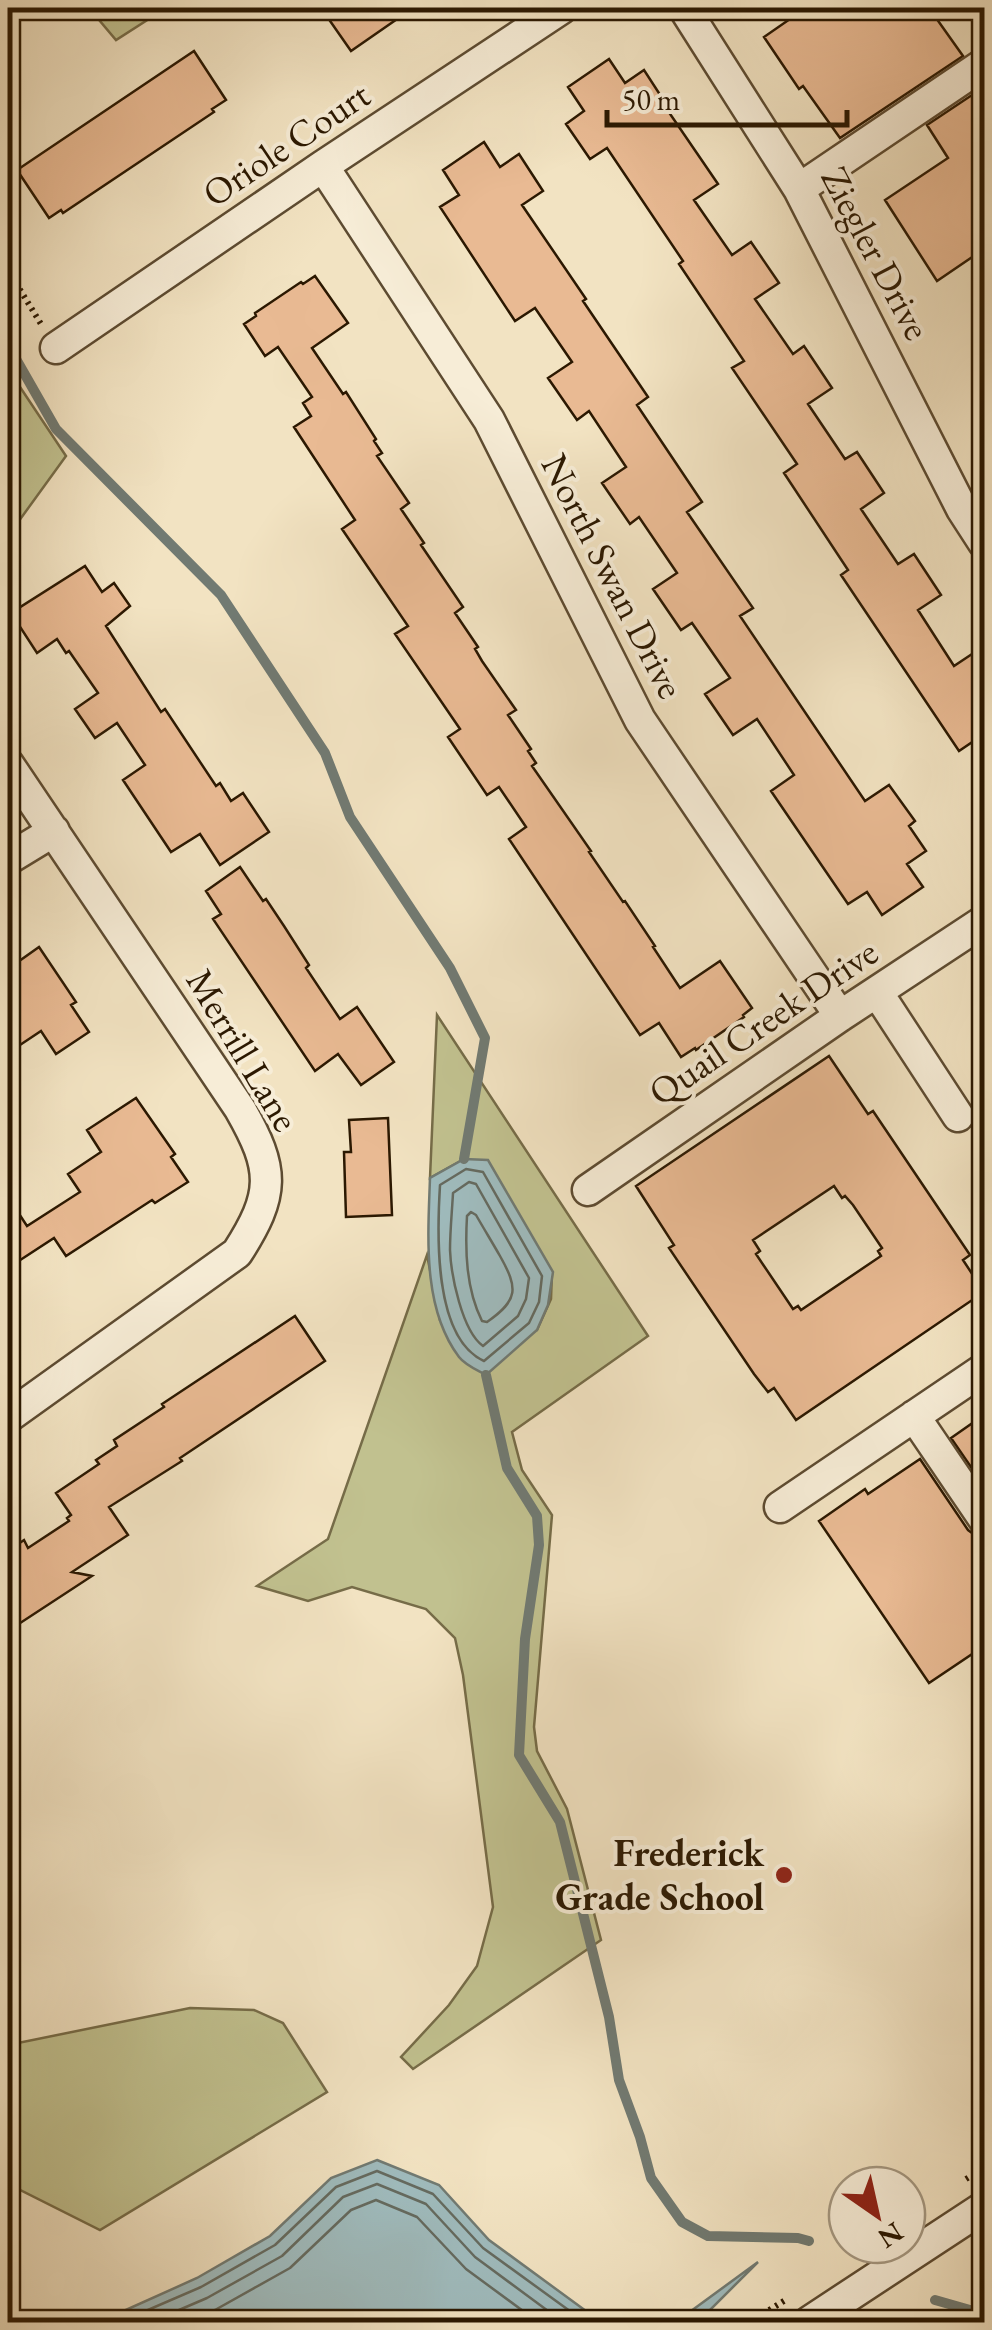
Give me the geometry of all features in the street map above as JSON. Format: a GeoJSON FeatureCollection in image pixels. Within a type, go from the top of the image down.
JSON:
{"type":"FeatureCollection","features":[{"type":"Feature","properties":{"kind":"street","name":"Oriole Court"},"geometry":{"type":"LineString","coordinates":[[56,348],[562,8]]}},
{"type":"Feature","properties":{"kind":"street","name":"Ziegler Drive"},"geometry":{"type":"LineString","coordinates":[[684,8],[799,189],[973,501],[984,542]]}},
{"type":"Feature","properties":{"kind":"street"},"geometry":{"type":"LineString","coordinates":[[799,189],[984,64]]}},
{"type":"Feature","properties":{"kind":"street","name":"North Swan Drive"},"geometry":{"type":"LineString","coordinates":[[323,166],[489,420],[640,720],[840,1016]]}},
{"type":"Feature","properties":{"kind":"street","name":"Merrill Lane"},"geometry":{"type":"LineString","coordinates":[[8,764],[257,1138],[266,1167],[266,1194],[256,1224],[238,1253],[8,1417]]}},
{"type":"Feature","properties":{"kind":"street"},"geometry":{"type":"LineString","coordinates":[[8,858],[54,832]]}},
{"type":"Feature","properties":{"kind":"street","name":"Quail Creek Drive"},"geometry":{"type":"LineString","coordinates":[[588,1190],[984,921]]}},
{"type":"Feature","properties":{"kind":"street"},"geometry":{"type":"LineString","coordinates":[[877,992],[958,1116]]}},
{"type":"Feature","properties":{"kind":"street"},"geometry":{"type":"LineString","coordinates":[[780,1508],[984,1368]]}},
{"type":"Feature","properties":{"kind":"street"},"geometry":{"type":"LineString","coordinates":[[914,1416],[984,1519]]}},
{"type":"Feature","properties":{"kind":"street"},"geometry":{"type":"LineString","coordinates":[[809,2322],[984,2206]]}},
{"type":"Feature","properties":{"kind":"path"},"geometry":{"type":"LineString","coordinates":[[8,270],[56,348]]}},
{"type":"Feature","properties":{"kind":"green space"},"geometry":{"type":"Polygon","coordinates":[[[89,8],[166,8],[116,40],[89,8]]]}},
{"type":"Feature","properties":{"kind":"green space"},"geometry":{"type":"Polygon","coordinates":[[[8,369],[66,456],[8,536],[8,369]]]}},
{"type":"Feature","properties":{"kind":"green space"},"geometry":{"type":"Polygon","coordinates":[[[437,1015],[648,1336],[512,1432],[522,1470],[552,1515],[534,1727],[537,1751],[567,1809],[601,1940],[413,2069],[401,2057],[449,2005],[477,1966],[493,1907],[455,1638],[426,1609],[352,1587],[308,1601],[257,1586],[328,1539],[427,1255],[440,1320],[537,1330],[551,1299],[552,1272],[464,1159],[430,1178],[437,1015]]]}},
{"type":"Feature","properties":{"kind":"green space"},"geometry":{"type":"Polygon","coordinates":[[[190,2008],[254,2010],[283,2023],[327,2092],[100,2230],[20,2190],[8,2197],[8,2045],[190,2008]]]}},
{"type":"Feature","properties":{"kind":"water"},"geometry":{"type":"Polygon","coordinates":[[[464,1159],[488,1160],[553,1272],[548,1305],[537,1330],[486,1375],[462,1360],[447,1338],[430,1271],[430,1178],[464,1159]]]}},
{"type":"Feature","properties":{"kind":"water"},"geometry":{"type":"Polygon","coordinates":[[[377,2160],[439,2185],[489,2240],[601,2322],[99,2322],[197,2278],[270,2236],[331,2178],[377,2160]]]}},
{"type":"Feature","properties":{"kind":"water"},"geometry":{"type":"Polygon","coordinates":[[[758,2262],[698,2322],[676,2322],[758,2262]]]}},
{"type":"Feature","properties":{"kind":"building"},"geometry":{"type":"Polygon","coordinates":[[[321,8],[413,8],[351,51],[321,8]]]}},
{"type":"Feature","properties":{"kind":"building"},"geometry":{"type":"Polygon","coordinates":[[[782,8],[929,8],[963,56],[840,138],[803,86],[799,89],[764,37],[790,19],[782,8]]]}},
{"type":"Feature","properties":{"kind":"building"},"geometry":{"type":"Polygon","coordinates":[[[194,51],[226,100],[212,109],[214,112],[63,213],[61,210],[49,218],[17,170],[194,51]]]}},
{"type":"Feature","properties":{"kind":"building"},"geometry":{"type":"Polygon","coordinates":[[[609,59],[625,83],[644,70],[718,184],[694,200],[732,255],[751,242],[779,283],[755,299],[793,354],[804,346],[832,388],[808,404],[845,459],[857,452],[884,493],[861,509],[898,564],[914,554],[941,595],[918,610],[954,666],[984,646],[984,734],[959,751],[841,575],[848,570],[784,473],[797,464],[732,368],[744,361],[679,264],[683,261],[607,148],[590,159],[566,124],[584,111],[568,87],[609,59]]]}},
{"type":"Feature","properties":{"kind":"building"},"geometry":{"type":"Polygon","coordinates":[[[984,87],[984,249],[937,281],[885,200],[948,158],[927,125],[984,87]]]}},
{"type":"Feature","properties":{"kind":"building"},"geometry":{"type":"Polygon","coordinates":[[[484,142],[500,167],[519,154],[543,191],[522,205],[648,397],[637,405],[702,502],[687,512],[753,608],[740,616],[865,801],[889,785],[915,821],[909,826],[926,851],[907,864],[923,887],[882,915],[867,892],[848,904],[771,791],[794,775],[757,719],[733,735],[705,694],[730,678],[692,623],[681,630],[653,589],[677,573],[639,517],[630,524],[602,483],[626,467],[589,411],[577,420],[548,378],[572,362],[535,308],[515,321],[440,207],[459,195],[443,170],[484,142]]]}},
{"type":"Feature","properties":{"kind":"building"},"geometry":{"type":"Polygon","coordinates":[[[315,276],[348,323],[312,348],[376,439],[382,453],[377,456],[409,503],[401,509],[463,607],[455,613],[478,647],[475,649],[516,710],[508,715],[531,749],[528,751],[536,763],[532,766],[680,988],[720,961],[752,1008],[696,1050],[681,1057],[659,1023],[640,1035],[509,839],[526,827],[499,787],[487,795],[448,737],[460,729],[395,634],[408,626],[342,529],[355,520],[294,427],[311,416],[303,403],[312,397],[278,347],[265,356],[244,324],[315,276]]]}},
{"type":"Feature","properties":{"kind":"building"},"geometry":{"type":"Polygon","coordinates":[[[85,566],[102,592],[114,583],[130,606],[106,626],[161,712],[165,709],[216,786],[220,783],[231,801],[243,793],[269,832],[220,865],[200,834],[171,852],[123,780],[145,765],[117,723],[95,738],[75,709],[98,693],[57,639],[37,653],[11,613],[85,566]]]}},
{"type":"Feature","properties":{"kind":"building"},"geometry":{"type":"Polygon","coordinates":[[[240,867],[284,926],[340,1019],[357,1007],[394,1062],[361,1085],[338,1054],[315,1071],[213,919],[221,914],[206,891],[240,867]]]}},
{"type":"Feature","properties":{"kind":"building"},"geometry":{"type":"Polygon","coordinates":[[[39,947],[76,1002],[71,1005],[89,1032],[56,1054],[41,1031],[8,1053],[8,969],[39,947]]]}},
{"type":"Feature","properties":{"kind":"building"},"geometry":{"type":"Polygon","coordinates":[[[829,1056],[868,1114],[873,1111],[970,1255],[963,1260],[984,1292],[796,1420],[774,1388],[768,1392],[754,1374],[669,1248],[674,1245],[636,1186],[829,1056]],[[834,1186],[753,1240],[760,1251],[756,1254],[793,1309],[798,1306],[801,1310],[881,1256],[878,1251],[882,1248],[853,1205],[845,1196],[842,1198],[834,1186]]]}},
{"type":"Feature","properties":{"kind":"building"},"geometry":{"type":"Polygon","coordinates":[[[136,1098],[175,1154],[171,1157],[188,1182],[155,1203],[152,1200],[66,1256],[54,1238],[8,1268],[8,1197],[27,1226],[80,1192],[68,1174],[101,1152],[87,1130],[136,1098]]]}},
{"type":"Feature","properties":{"kind":"building"},"geometry":{"type":"Polygon","coordinates":[[[388,1118],[392,1215],[346,1217],[344,1152],[351,1152],[349,1120],[388,1118]]]}},
{"type":"Feature","properties":{"kind":"building"},"geometry":{"type":"Polygon","coordinates":[[[295,1316],[325,1361],[109,1507],[128,1535],[72,1572],[92,1576],[8,1631],[8,1551],[24,1540],[28,1548],[69,1521],[71,1515],[56,1493],[99,1464],[96,1460],[117,1446],[114,1440],[164,1407],[162,1404],[295,1316]]]}},
{"type":"Feature","properties":{"kind":"building"},"geometry":{"type":"Polygon","coordinates":[[[984,1415],[984,1486],[951,1438],[984,1415]]]}},
{"type":"Feature","properties":{"kind":"building"},"geometry":{"type":"Polygon","coordinates":[[[920,1459],[968,1530],[984,1538],[984,1646],[929,1683],[819,1521],[865,1489],[868,1494],[920,1459]]]}},
{"type":"Feature","properties":{"kind":"waterway"},"geometry":{"type":"LineString","coordinates":[[8,345],[56,429],[221,595],[325,753],[350,817],[450,968],[485,1038],[464,1159]]}},
{"type":"Feature","properties":{"kind":"waterway"},"geometry":{"type":"LineString","coordinates":[[486,1375],[507,1468],[537,1516],[539,1545],[525,1639],[519,1755],[560,1822],[609,2017],[619,2080],[651,2178],[682,2222],[708,2236],[809,2241]]}},
{"type":"Feature","properties":{"kind":"waterway"},"geometry":{"type":"LineString","coordinates":[[935,2300],[984,2314]]}},
{"type":"Feature","properties":{"kind":"place","name":"Frederick Grade School"},"geometry":{"type":"Point","coordinates":[784,1875]}}]}
